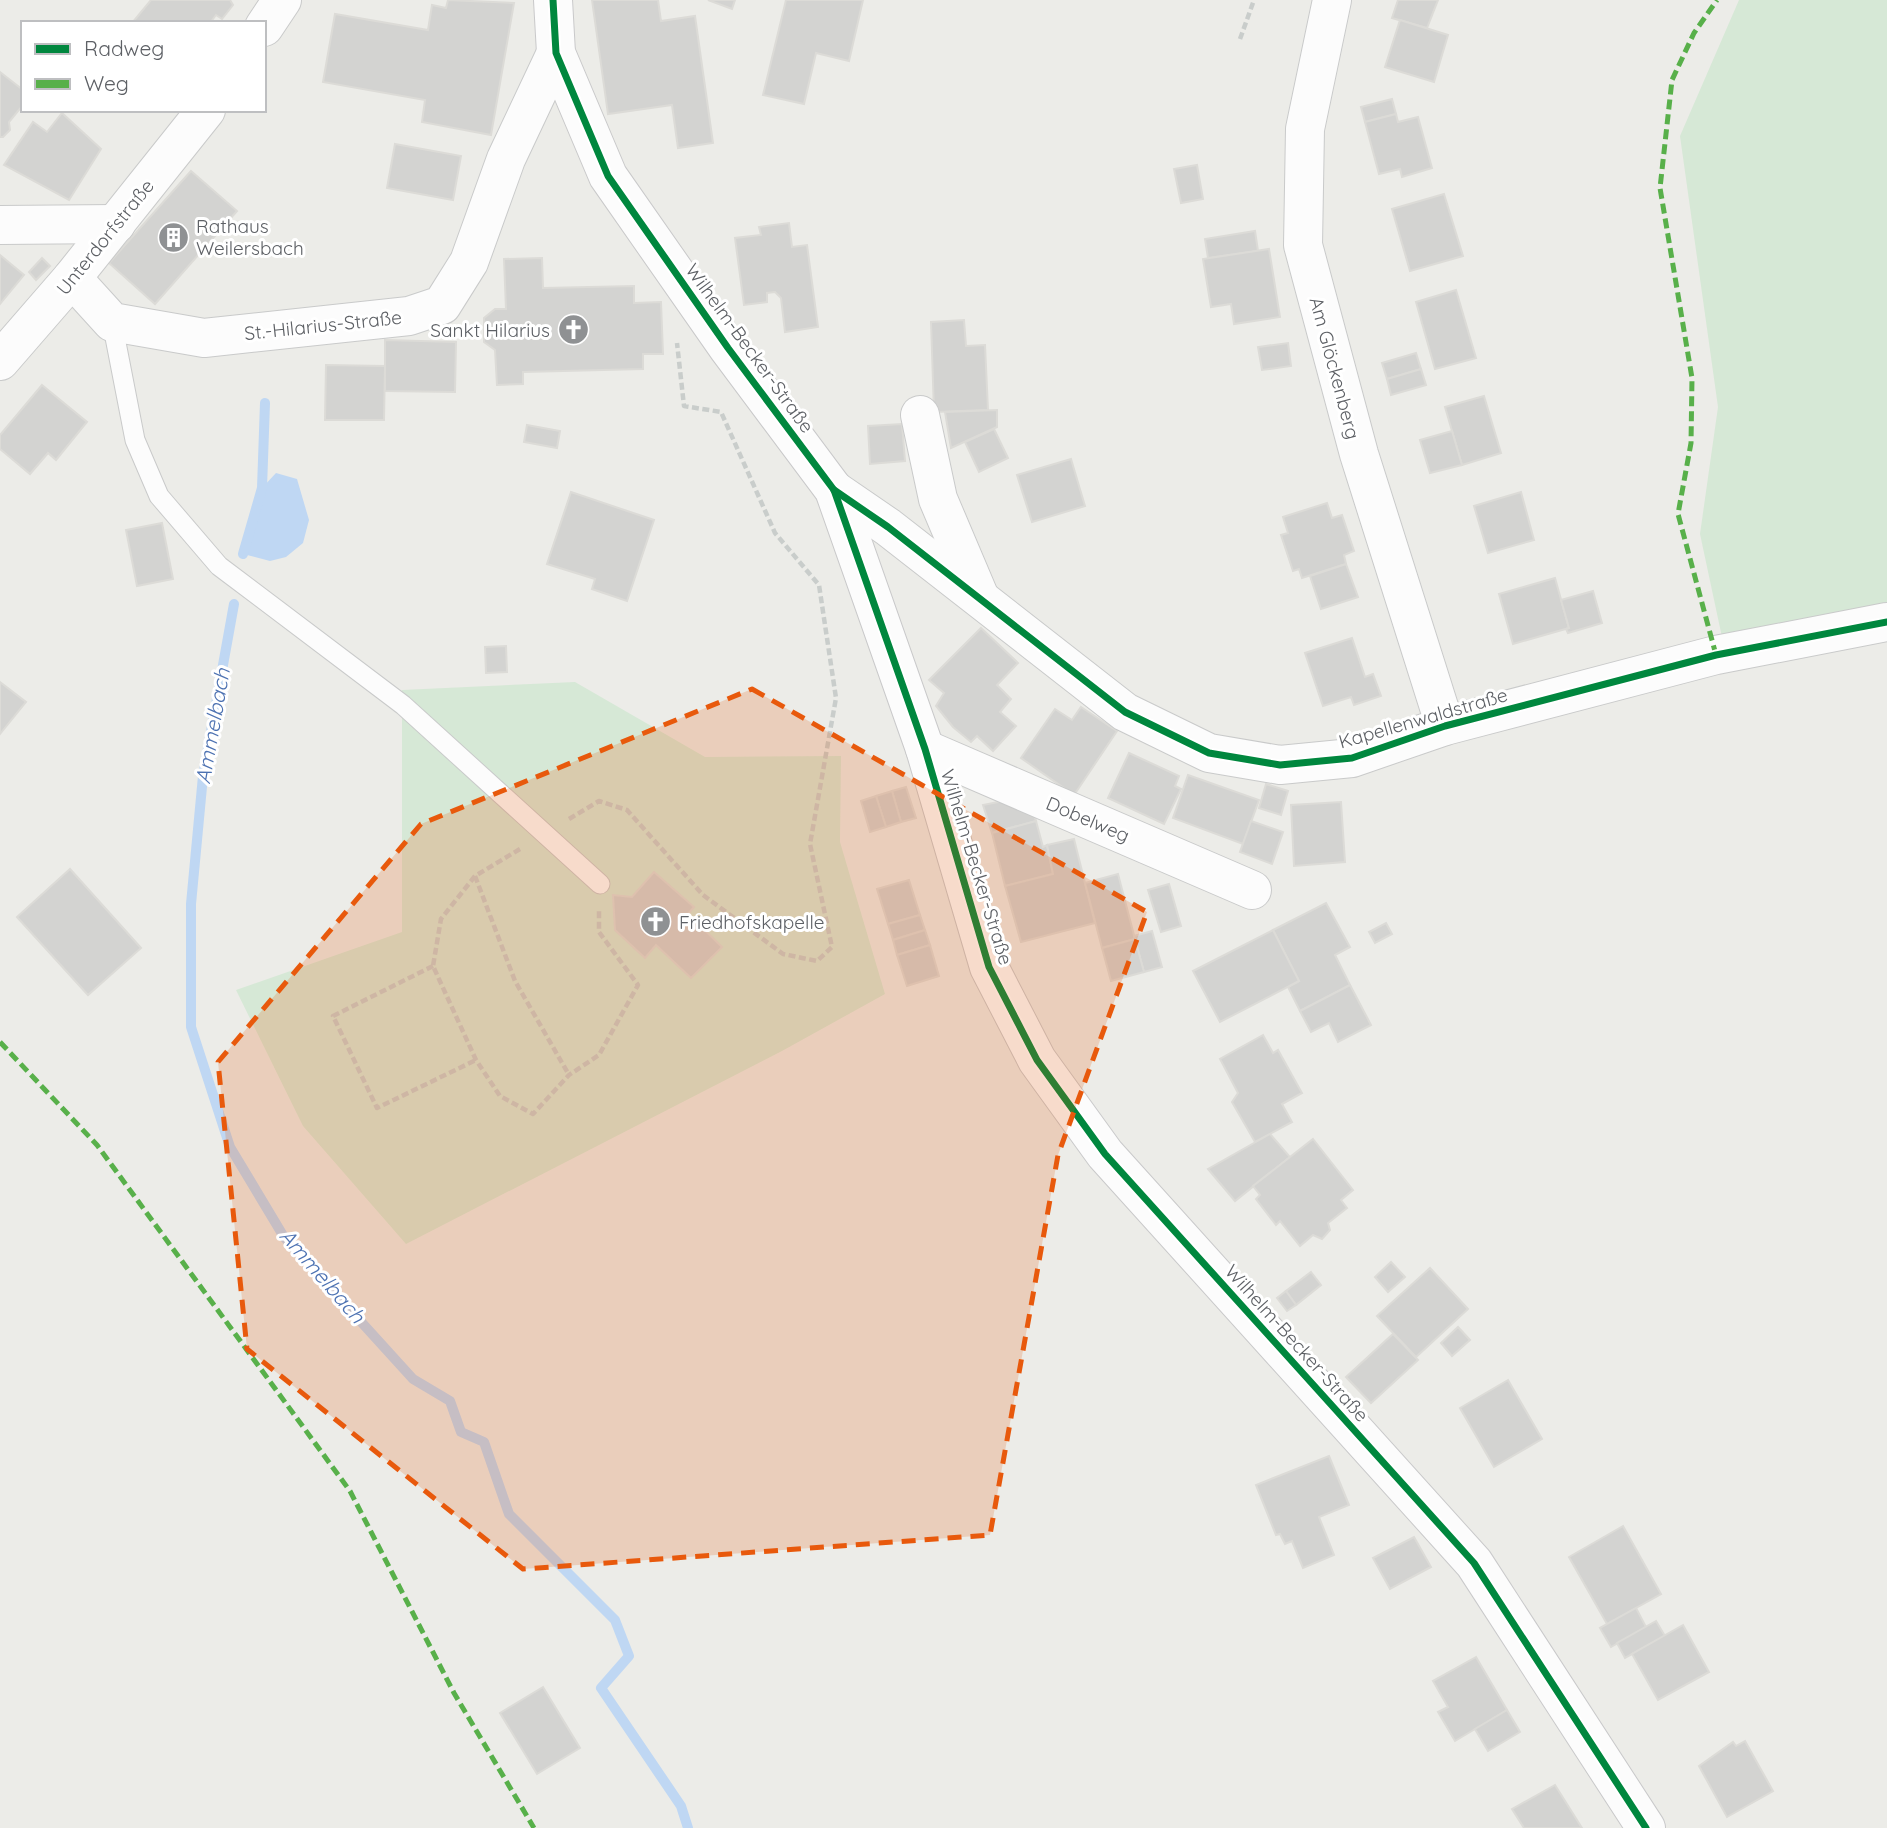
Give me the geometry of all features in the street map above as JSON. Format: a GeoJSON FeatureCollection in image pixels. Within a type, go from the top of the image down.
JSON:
{"type":"FeatureCollection","features":[{"type":"Feature","properties":{"kind":"street"},"geometry":{"type":"LineString","coordinates":[[266,24],[282,0]]}},
{"type":"Feature","properties":{"kind":"street","name":"Wilhelm-Becker-Straße"},"geometry":{"type":"LineString","coordinates":[[552,0],[556,52],[608,176],[728,348],[834,490],[925,749],[989,967],[1037,1060],[1105,1154],[1474,1563],[1646,1828]]}},
{"type":"Feature","properties":{"kind":"street","name":"Am Glöckenberg"},"geometry":{"type":"LineString","coordinates":[[1332,0],[1305,129],[1303,245],[1359,454],[1445,726]]}},
{"type":"Feature","properties":{"kind":"street","name":"St.-Hilarius-Straße"},"geometry":{"type":"LineString","coordinates":[[112,322],[204,338],[410,316],[442,305],[469,262],[506,159],[556,52]]}},
{"type":"Feature","properties":{"kind":"street","name":"Unterdorfstraße"},"geometry":{"type":"LineString","coordinates":[[0,361],[72,278],[204,112]]}},
{"type":"Feature","properties":{"kind":"street"},"geometry":{"type":"LineString","coordinates":[[0,225],[116,224]]}},
{"type":"Feature","properties":{"kind":"street"},"geometry":{"type":"LineString","coordinates":[[72,278],[112,322]]}},
{"type":"Feature","properties":{"kind":"street","name":"Kapellenwaldstraße"},"geometry":{"type":"LineString","coordinates":[[920,415],[938,499],[981,600]]}},
{"type":"Feature","properties":{"kind":"street","name":"Kapellenwaldstraße"},"geometry":{"type":"LineString","coordinates":[[834,490],[888,527],[1125,712],[1209,753],[1280,765],[1352,758],[1445,726],[1716,655],[1887,622]]}},
{"type":"Feature","properties":{"kind":"street","name":"Dobelweg"},"geometry":{"type":"LineString","coordinates":[[925,749],[1252,890]]}},
{"type":"Feature","properties":{"kind":"lane"},"geometry":{"type":"LineString","coordinates":[[112,322],[135,440],[159,496],[219,566],[403,705],[600,884]]}},
{"type":"Feature","properties":{"kind":"path"},"geometry":{"type":"LineString","coordinates":[[1240,39],[1254,0]]}},
{"type":"Feature","properties":{"kind":"path"},"geometry":{"type":"LineString","coordinates":[[600,884],[599,932],[638,985],[599,1055],[569,1075],[533,1114],[500,1096],[476,1060],[433,966],[442,919],[475,876],[599,801],[626,810],[703,895],[783,954],[817,961],[832,947],[810,844],[836,698],[819,584],[775,533],[721,412],[684,406],[677,341]]}},
{"type":"Feature","properties":{"kind":"path"},"geometry":{"type":"LineString","coordinates":[[475,876],[515,981],[569,1075]]}},
{"type":"Feature","properties":{"kind":"path"},"geometry":{"type":"LineString","coordinates":[[433,966],[333,1016],[377,1108],[476,1060]]}},
{"type":"Feature","properties":{"kind":"highlighted area"},"geometry":{"type":"Polygon","coordinates":[[[752,689],[1147,912],[1058,1155],[990,1535],[523,1569],[247,1349],[218,1062],[421,824],[752,689]]]}},
{"type":"Feature","properties":{"kind":"green space"},"geometry":{"type":"Polygon","coordinates":[[[1739,0],[1887,0],[1887,638],[1729,670],[1700,534],[1718,407],[1680,136],[1739,0]]]}},
{"type":"Feature","properties":{"kind":"green space"},"geometry":{"type":"Polygon","coordinates":[[[575,682],[705,757],[841,756],[840,842],[885,994],[782,1051],[406,1244],[303,1126],[236,990],[402,932],[402,690],[575,682]]]}},
{"type":"Feature","properties":{"kind":"water"},"geometry":{"type":"Polygon","coordinates":[[[276,473],[297,479],[309,520],[303,543],[286,557],[270,561],[243,554],[262,488],[276,473]]]}},
{"type":"Feature","properties":{"kind":"building"},"geometry":{"type":"Polygon","coordinates":[[[151,0],[230,0],[233,5],[222,19],[216,15],[212,21],[134,21],[151,0]]]}},
{"type":"Feature","properties":{"kind":"building"},"geometry":{"type":"Polygon","coordinates":[[[448,0],[514,3],[491,135],[422,122],[425,100],[323,82],[335,14],[428,30],[432,5],[446,8],[448,0]]]}},
{"type":"Feature","properties":{"kind":"building"},"geometry":{"type":"Polygon","coordinates":[[[592,0],[658,0],[661,21],[695,16],[713,143],[678,148],[672,105],[608,114],[592,0]]]}},
{"type":"Feature","properties":{"kind":"building"},"geometry":{"type":"Polygon","coordinates":[[[708,0],[735,0],[732,9],[708,0]]]}},
{"type":"Feature","properties":{"kind":"building"},"geometry":{"type":"Polygon","coordinates":[[[786,0],[863,0],[849,61],[816,53],[804,104],[763,95],[786,0]]]}},
{"type":"Feature","properties":{"kind":"building"},"geometry":{"type":"Polygon","coordinates":[[[1398,0],[1438,0],[1427,28],[1392,18],[1398,0]]]}},
{"type":"Feature","properties":{"kind":"building"},"geometry":{"type":"Polygon","coordinates":[[[1400,20],[1448,35],[1434,82],[1385,67],[1400,20]]]}},
{"type":"Feature","properties":{"kind":"building"},"geometry":{"type":"Polygon","coordinates":[[[0,72],[21,88],[21,107],[9,122],[10,130],[0,137],[0,72]]]}},
{"type":"Feature","properties":{"kind":"building"},"geometry":{"type":"Polygon","coordinates":[[[1392,99],[1396,114],[1365,122],[1361,107],[1392,99]]]}},
{"type":"Feature","properties":{"kind":"building"},"geometry":{"type":"Polygon","coordinates":[[[62,113],[101,149],[69,200],[4,165],[33,122],[47,132],[62,113]]]}},
{"type":"Feature","properties":{"kind":"building"},"geometry":{"type":"Polygon","coordinates":[[[1396,114],[1398,122],[1418,117],[1432,168],[1402,177],[1400,169],[1379,174],[1365,122],[1396,114]]]}},
{"type":"Feature","properties":{"kind":"building"},"geometry":{"type":"Polygon","coordinates":[[[395,144],[461,156],[453,200],[387,188],[395,144]]]}},
{"type":"Feature","properties":{"kind":"building"},"geometry":{"type":"Polygon","coordinates":[[[1197,165],[1203,199],[1181,203],[1174,169],[1197,165]]]}},
{"type":"Feature","properties":{"kind":"building","name":"Rathaus Weilersbach"},"geometry":{"type":"Polygon","coordinates":[[[191,171],[237,211],[155,304],[109,263],[191,171]]]}},
{"type":"Feature","properties":{"kind":"building"},"geometry":{"type":"Polygon","coordinates":[[[1444,194],[1463,256],[1410,271],[1392,209],[1444,194]]]}},
{"type":"Feature","properties":{"kind":"building"},"geometry":{"type":"Polygon","coordinates":[[[789,223],[792,247],[807,245],[818,327],[785,332],[781,298],[775,292],[767,293],[767,302],[744,305],[735,238],[761,235],[759,227],[789,223]]]}},
{"type":"Feature","properties":{"kind":"building"},"geometry":{"type":"Polygon","coordinates":[[[1255,231],[1258,251],[1208,258],[1205,239],[1255,231]]]}},
{"type":"Feature","properties":{"kind":"building"},"geometry":{"type":"Polygon","coordinates":[[[1269,249],[1280,317],[1234,324],[1231,304],[1211,307],[1203,259],[1269,249]]]}},
{"type":"Feature","properties":{"kind":"building"},"geometry":{"type":"Polygon","coordinates":[[[0,255],[24,275],[0,304],[0,255]]]}},
{"type":"Feature","properties":{"kind":"building"},"geometry":{"type":"Polygon","coordinates":[[[42,258],[50,266],[36,280],[29,272],[42,258]]]}},
{"type":"Feature","properties":{"kind":"building","name":"Sankt Hilarius"},"geometry":{"type":"Polygon","coordinates":[[[542,258],[543,288],[634,286],[634,303],[661,302],[663,354],[643,354],[643,369],[523,372],[523,384],[497,385],[495,350],[484,342],[484,318],[495,309],[506,309],[504,259],[542,258]]]}},
{"type":"Feature","properties":{"kind":"building"},"geometry":{"type":"Polygon","coordinates":[[[1456,290],[1476,358],[1435,369],[1416,302],[1456,290]]]}},
{"type":"Feature","properties":{"kind":"building"},"geometry":{"type":"Polygon","coordinates":[[[964,320],[966,346],[985,345],[988,410],[934,412],[931,322],[964,320]]]}},
{"type":"Feature","properties":{"kind":"building"},"geometry":{"type":"Polygon","coordinates":[[[385,340],[456,342],[455,392],[385,391],[385,340]]]}},
{"type":"Feature","properties":{"kind":"building"},"geometry":{"type":"Polygon","coordinates":[[[1288,343],[1291,366],[1262,370],[1258,347],[1288,343]]]}},
{"type":"Feature","properties":{"kind":"building"},"geometry":{"type":"Polygon","coordinates":[[[1416,353],[1421,369],[1387,379],[1382,363],[1416,353]]]}},
{"type":"Feature","properties":{"kind":"building"},"geometry":{"type":"Polygon","coordinates":[[[326,365],[385,366],[384,420],[325,420],[326,365]]]}},
{"type":"Feature","properties":{"kind":"building"},"geometry":{"type":"Polygon","coordinates":[[[1421,369],[1426,385],[1391,395],[1387,379],[1421,369]]]}},
{"type":"Feature","properties":{"kind":"building"},"geometry":{"type":"Polygon","coordinates":[[[42,385],[87,422],[56,460],[48,453],[30,474],[0,449],[0,435],[42,385]]]}},
{"type":"Feature","properties":{"kind":"building"},"geometry":{"type":"Polygon","coordinates":[[[1484,396],[1501,453],[1462,465],[1445,407],[1484,396]]]}},
{"type":"Feature","properties":{"kind":"building"},"geometry":{"type":"Polygon","coordinates":[[[997,410],[997,427],[951,448],[945,412],[997,410]]]}},
{"type":"Feature","properties":{"kind":"building"},"geometry":{"type":"Polygon","coordinates":[[[902,424],[905,461],[870,464],[868,426],[902,424]]]}},
{"type":"Feature","properties":{"kind":"building"},"geometry":{"type":"Polygon","coordinates":[[[527,425],[560,431],[557,448],[524,442],[527,425]]]}},
{"type":"Feature","properties":{"kind":"building"},"geometry":{"type":"Polygon","coordinates":[[[994,429],[1008,458],[979,472],[965,442],[994,429]]]}},
{"type":"Feature","properties":{"kind":"building"},"geometry":{"type":"Polygon","coordinates":[[[1452,431],[1462,465],[1430,473],[1420,440],[1452,431]]]}},
{"type":"Feature","properties":{"kind":"building"},"geometry":{"type":"Polygon","coordinates":[[[1071,459],[1085,506],[1032,522],[1017,475],[1071,459]]]}},
{"type":"Feature","properties":{"kind":"building"},"geometry":{"type":"Polygon","coordinates":[[[571,492],[654,520],[627,601],[592,589],[595,579],[547,564],[571,492]]]}},
{"type":"Feature","properties":{"kind":"building"},"geometry":{"type":"Polygon","coordinates":[[[1521,492],[1534,540],[1488,553],[1474,506],[1521,492]]]}},
{"type":"Feature","properties":{"kind":"building"},"geometry":{"type":"Polygon","coordinates":[[[1327,503],[1332,518],[1342,515],[1354,551],[1344,555],[1346,564],[1302,578],[1299,569],[1293,571],[1281,535],[1288,533],[1283,517],[1327,503]]]}},
{"type":"Feature","properties":{"kind":"building"},"geometry":{"type":"Polygon","coordinates":[[[162,523],[173,579],[137,586],[126,530],[162,523]]]}},
{"type":"Feature","properties":{"kind":"building"},"geometry":{"type":"Polygon","coordinates":[[[1346,564],[1358,597],[1321,609],[1310,576],[1346,564]]]}},
{"type":"Feature","properties":{"kind":"building"},"geometry":{"type":"Polygon","coordinates":[[[1555,578],[1569,628],[1513,644],[1499,594],[1555,578]]]}},
{"type":"Feature","properties":{"kind":"building"},"geometry":{"type":"Polygon","coordinates":[[[1593,591],[1602,623],[1568,633],[1561,600],[1593,591]]]}},
{"type":"Feature","properties":{"kind":"building"},"geometry":{"type":"Polygon","coordinates":[[[981,628],[1018,663],[997,685],[1011,699],[1000,712],[1016,726],[993,751],[977,736],[971,742],[953,727],[936,706],[944,693],[929,680],[981,628]]]}},
{"type":"Feature","properties":{"kind":"building"},"geometry":{"type":"Polygon","coordinates":[[[1352,638],[1365,677],[1373,674],[1381,696],[1354,705],[1351,697],[1323,706],[1305,653],[1352,638]]]}},
{"type":"Feature","properties":{"kind":"building"},"geometry":{"type":"Polygon","coordinates":[[[506,646],[507,672],[486,673],[485,647],[506,646]]]}},
{"type":"Feature","properties":{"kind":"building"},"geometry":{"type":"Polygon","coordinates":[[[0,682],[26,702],[0,734],[0,682]]]}},
{"type":"Feature","properties":{"kind":"building"},"geometry":{"type":"Polygon","coordinates":[[[1081,707],[1117,731],[1074,795],[1021,758],[1055,709],[1072,720],[1081,707]]]}},
{"type":"Feature","properties":{"kind":"building"},"geometry":{"type":"Polygon","coordinates":[[[1129,753],[1179,776],[1175,786],[1181,789],[1164,824],[1108,798],[1129,753]]]}},
{"type":"Feature","properties":{"kind":"building"},"geometry":{"type":"Polygon","coordinates":[[[1188,775],[1259,800],[1243,844],[1173,818],[1188,775]]]}},
{"type":"Feature","properties":{"kind":"building"},"geometry":{"type":"Polygon","coordinates":[[[1266,784],[1288,791],[1281,815],[1259,808],[1266,784]]]}},
{"type":"Feature","properties":{"kind":"building"},"geometry":{"type":"Polygon","coordinates":[[[906,787],[916,818],[901,822],[892,791],[906,787]]]}},
{"type":"Feature","properties":{"kind":"building"},"geometry":{"type":"Polygon","coordinates":[[[892,791],[901,822],[886,827],[876,796],[892,791]]]}},
{"type":"Feature","properties":{"kind":"building"},"geometry":{"type":"Polygon","coordinates":[[[876,796],[886,827],[870,832],[861,801],[876,796]]]}},
{"type":"Feature","properties":{"kind":"building"},"geometry":{"type":"Polygon","coordinates":[[[1003,801],[1034,814],[1036,821],[992,833],[983,805],[1003,801]]]}},
{"type":"Feature","properties":{"kind":"building"},"geometry":{"type":"Polygon","coordinates":[[[1341,802],[1345,862],[1294,866],[1291,805],[1341,802]]]}},
{"type":"Feature","properties":{"kind":"building"},"geometry":{"type":"Polygon","coordinates":[[[1036,821],[1043,847],[1047,845],[1053,874],[1005,886],[992,833],[1036,821]]]}},
{"type":"Feature","properties":{"kind":"building"},"geometry":{"type":"Polygon","coordinates":[[[1251,821],[1283,832],[1272,864],[1240,852],[1251,821]]]}},
{"type":"Feature","properties":{"kind":"building"},"geometry":{"type":"Polygon","coordinates":[[[1074,839],[1095,923],[1021,942],[1005,886],[1053,874],[1047,845],[1074,839]]]}},
{"type":"Feature","properties":{"kind":"building"},"geometry":{"type":"Polygon","coordinates":[[[70,869],[141,948],[88,995],[17,917],[70,869]]]}},
{"type":"Feature","properties":{"kind":"building","name":"Friedhofskapelle"},"geometry":{"type":"Polygon","coordinates":[[[654,872],[694,907],[688,914],[722,947],[691,978],[656,945],[645,958],[615,930],[613,895],[632,897],[654,872]]]}},
{"type":"Feature","properties":{"kind":"building"},"geometry":{"type":"Polygon","coordinates":[[[1118,874],[1135,939],[1102,948],[1085,883],[1118,874]]]}},
{"type":"Feature","properties":{"kind":"building"},"geometry":{"type":"Polygon","coordinates":[[[909,880],[920,915],[888,924],[877,889],[909,880]]]}},
{"type":"Feature","properties":{"kind":"building"},"geometry":{"type":"Polygon","coordinates":[[[1169,884],[1181,926],[1161,932],[1148,890],[1169,884]]]}},
{"type":"Feature","properties":{"kind":"building"},"geometry":{"type":"Polygon","coordinates":[[[1326,903],[1350,947],[1335,955],[1350,985],[1300,1011],[1288,987],[1299,981],[1273,930],[1326,903]]]}},
{"type":"Feature","properties":{"kind":"building"},"geometry":{"type":"Polygon","coordinates":[[[920,915],[925,930],[893,940],[888,924],[920,915]]]}},
{"type":"Feature","properties":{"kind":"building"},"geometry":{"type":"Polygon","coordinates":[[[1386,923],[1392,934],[1375,943],[1369,932],[1386,923]]]}},
{"type":"Feature","properties":{"kind":"building"},"geometry":{"type":"Polygon","coordinates":[[[925,930],[930,945],[897,955],[893,940],[925,930]]]}},
{"type":"Feature","properties":{"kind":"building"},"geometry":{"type":"Polygon","coordinates":[[[1273,930],[1299,981],[1220,1022],[1193,971],[1273,930]]]}},
{"type":"Feature","properties":{"kind":"building"},"geometry":{"type":"Polygon","coordinates":[[[1152,931],[1162,967],[1144,972],[1134,936],[1152,931]]]}},
{"type":"Feature","properties":{"kind":"building"},"geometry":{"type":"Polygon","coordinates":[[[1135,939],[1144,972],[1111,981],[1102,948],[1135,939]]]}},
{"type":"Feature","properties":{"kind":"building"},"geometry":{"type":"Polygon","coordinates":[[[930,945],[939,976],[907,986],[897,955],[930,945]]]}},
{"type":"Feature","properties":{"kind":"building"},"geometry":{"type":"Polygon","coordinates":[[[1350,985],[1371,1025],[1338,1042],[1329,1023],[1311,1032],[1300,1011],[1350,985]]]}},
{"type":"Feature","properties":{"kind":"building"},"geometry":{"type":"Polygon","coordinates":[[[1263,1035],[1273,1053],[1278,1050],[1302,1093],[1282,1104],[1292,1122],[1255,1142],[1232,1102],[1238,1093],[1220,1059],[1263,1035]]]}},
{"type":"Feature","properties":{"kind":"building"},"geometry":{"type":"Polygon","coordinates":[[[1270,1134],[1290,1157],[1235,1201],[1208,1169],[1270,1134]]]}},
{"type":"Feature","properties":{"kind":"building"},"geometry":{"type":"Polygon","coordinates":[[[1313,1139],[1353,1190],[1341,1200],[1347,1208],[1328,1223],[1330,1230],[1322,1239],[1313,1235],[1300,1246],[1280,1221],[1276,1225],[1256,1199],[1260,1195],[1253,1186],[1313,1139]]]}},
{"type":"Feature","properties":{"kind":"building"},"geometry":{"type":"Polygon","coordinates":[[[1391,1262],[1405,1277],[1388,1292],[1375,1277],[1391,1262]]]}},
{"type":"Feature","properties":{"kind":"building"},"geometry":{"type":"Polygon","coordinates":[[[1430,1268],[1468,1309],[1416,1357],[1377,1316],[1430,1268]]]}},
{"type":"Feature","properties":{"kind":"building"},"geometry":{"type":"Polygon","coordinates":[[[1311,1272],[1321,1285],[1296,1305],[1286,1291],[1311,1272]]]}},
{"type":"Feature","properties":{"kind":"building"},"geometry":{"type":"Polygon","coordinates":[[[1286,1291],[1296,1305],[1287,1311],[1277,1298],[1286,1291]]]}},
{"type":"Feature","properties":{"kind":"building"},"geometry":{"type":"Polygon","coordinates":[[[1458,1327],[1470,1340],[1452,1356],[1441,1343],[1458,1327]]]}},
{"type":"Feature","properties":{"kind":"building"},"geometry":{"type":"Polygon","coordinates":[[[1393,1334],[1418,1360],[1371,1403],[1346,1377],[1393,1334]]]}},
{"type":"Feature","properties":{"kind":"building"},"geometry":{"type":"Polygon","coordinates":[[[1508,1380],[1542,1439],[1494,1467],[1460,1408],[1508,1380]]]}},
{"type":"Feature","properties":{"kind":"building"},"geometry":{"type":"Polygon","coordinates":[[[1329,1456],[1349,1505],[1319,1517],[1334,1555],[1303,1568],[1292,1541],[1285,1544],[1280,1534],[1276,1535],[1256,1485],[1329,1456]]]}},
{"type":"Feature","properties":{"kind":"building"},"geometry":{"type":"Polygon","coordinates":[[[1623,1526],[1661,1594],[1607,1624],[1569,1557],[1623,1526]]]}},
{"type":"Feature","properties":{"kind":"building"},"geometry":{"type":"Polygon","coordinates":[[[1414,1537],[1431,1567],[1390,1589],[1373,1558],[1414,1537]]]}},
{"type":"Feature","properties":{"kind":"building"},"geometry":{"type":"Polygon","coordinates":[[[1636,1608],[1646,1627],[1611,1647],[1600,1628],[1636,1608]]]}},
{"type":"Feature","properties":{"kind":"building"},"geometry":{"type":"Polygon","coordinates":[[[1656,1621],[1665,1636],[1625,1658],[1617,1643],[1656,1621]]]}},
{"type":"Feature","properties":{"kind":"building"},"geometry":{"type":"Polygon","coordinates":[[[1683,1625],[1709,1672],[1658,1700],[1632,1654],[1683,1625]]]}},
{"type":"Feature","properties":{"kind":"building"},"geometry":{"type":"Polygon","coordinates":[[[1476,1657],[1507,1710],[1455,1741],[1438,1712],[1448,1707],[1433,1681],[1476,1657]]]}},
{"type":"Feature","properties":{"kind":"building"},"geometry":{"type":"Polygon","coordinates":[[[543,1687],[580,1748],[537,1774],[500,1713],[543,1687]]]}},
{"type":"Feature","properties":{"kind":"building"},"geometry":{"type":"Polygon","coordinates":[[[1507,1710],[1520,1732],[1488,1751],[1475,1729],[1507,1710]]]}},
{"type":"Feature","properties":{"kind":"building"},"geometry":{"type":"Polygon","coordinates":[[[1745,1741],[1773,1791],[1727,1817],[1699,1766],[1733,1742],[1736,1746],[1745,1741]]]}},
{"type":"Feature","properties":{"kind":"building"},"geometry":{"type":"Polygon","coordinates":[[[1555,1785],[1582,1828],[1524,1828],[1512,1809],[1555,1785]]]}},
{"type":"Feature","properties":{"kind":"waterway","name":"Ammelbach"},"geometry":{"type":"LineString","coordinates":[[243,554],[262,488],[265,403]]}},
{"type":"Feature","properties":{"kind":"waterway","name":"Ammelbach"},"geometry":{"type":"LineString","coordinates":[[234,604],[203,776],[191,904],[191,1027],[230,1147],[284,1237],[413,1379],[450,1401],[461,1432],[484,1442],[509,1514],[615,1620],[629,1656],[601,1688],[681,1806],[688,1828]]}},
{"type":"Feature","properties":{"kind":"marked path"},"geometry":{"type":"LineString","coordinates":[[1716,655],[1678,514],[1691,443],[1692,378],[1660,188],[1672,80],[1694,33],[1717,0]]}},
{"type":"Feature","properties":{"kind":"marked path"},"geometry":{"type":"LineString","coordinates":[[0,1042],[97,1145],[350,1491],[454,1693],[534,1828]]}},
{"type":"Feature","properties":{"kind":"cycle path"},"geometry":{"type":"LineString","coordinates":[[553,0],[556,53],[608,176],[728,348],[834,490],[925,749],[989,967],[1037,1060],[1105,1154],[1474,1563],[1646,1828]]}},
{"type":"Feature","properties":{"kind":"cycle path"},"geometry":{"type":"LineString","coordinates":[[834,490],[888,527],[1125,712],[1209,753],[1280,765],[1352,758],[1445,726],[1716,655],[1887,622]]}},
{"type":"Feature","properties":{"kind":"place","name":"Rathaus Weilersbach"},"geometry":{"type":"Point","coordinates":[173,237]}},
{"type":"Feature","properties":{"kind":"place","name":"Sankt Hilarius"},"geometry":{"type":"Point","coordinates":[573,330]}},
{"type":"Feature","properties":{"kind":"place","name":"Friedhofskapelle"},"geometry":{"type":"Point","coordinates":[656,922]}}]}
